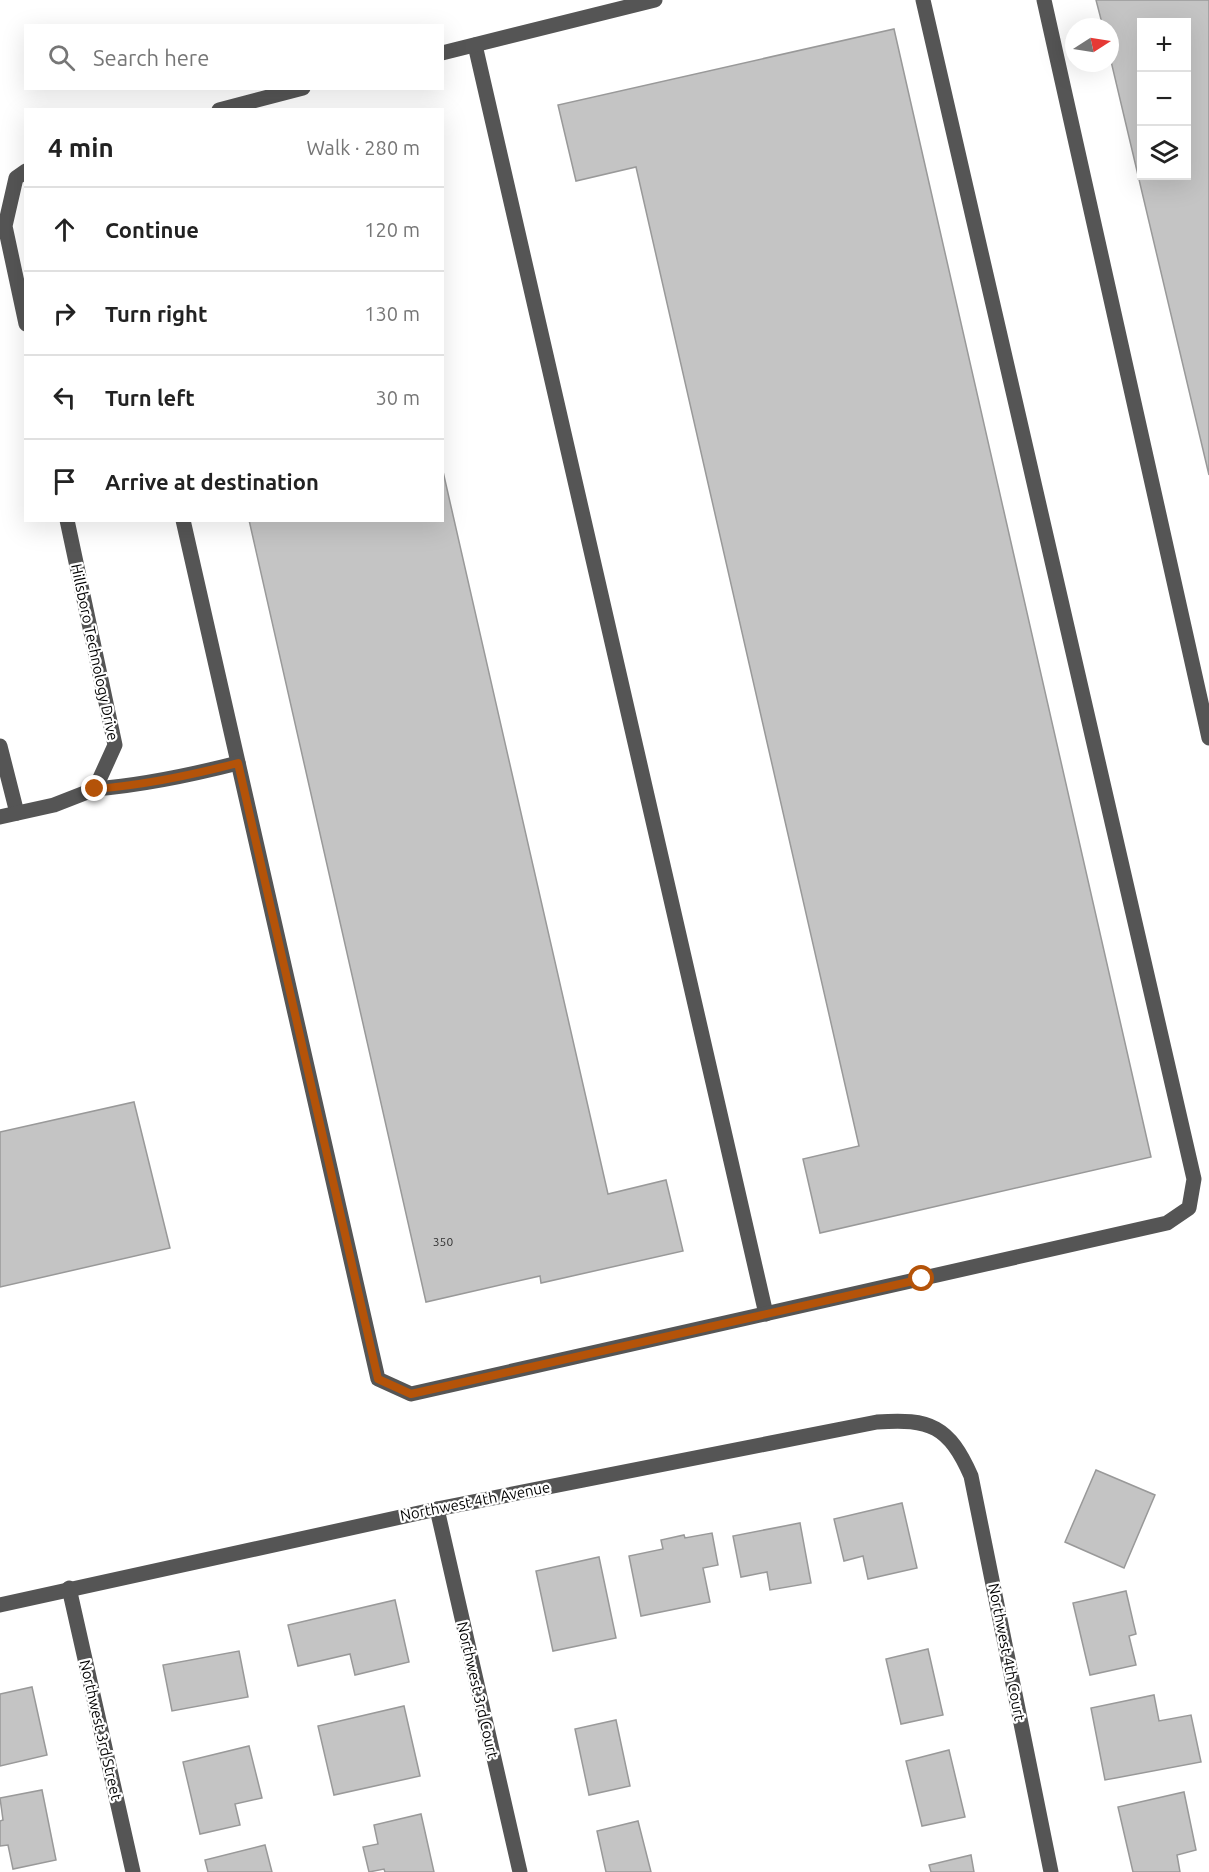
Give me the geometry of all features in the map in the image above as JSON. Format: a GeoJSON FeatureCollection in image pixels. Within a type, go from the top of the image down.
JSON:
{"type":"FeatureCollection","features":[{"type":"Feature","properties":{"kind":"street"},"geometry":{"type":"LineString","coordinates":[[444,53],[655,0]]}},
{"type":"Feature","properties":{"kind":"street"},"geometry":{"type":"LineString","coordinates":[[183,522],[378,1379],[411,1394],[1167,1223],[1189,1208],[1194,1179],[923,0]]}},
{"type":"Feature","properties":{"kind":"street"},"geometry":{"type":"LineString","coordinates":[[1044,0],[1209,738]]}},
{"type":"Feature","properties":{"kind":"street"},"geometry":{"type":"LineString","coordinates":[[475,45],[766,1314]]}},
{"type":"Feature","properties":{"kind":"street"},"geometry":{"type":"LineString","coordinates":[[227,108],[295,90]]}},
{"type":"Feature","properties":{"kind":"street"},"geometry":{"type":"LineString","coordinates":[[24,172],[16,178],[6,197],[5,226],[24,315]]}},
{"type":"Feature","properties":{"kind":"street","name":"Hillsboro Technology Drive"},"geometry":{"type":"LineString","coordinates":[[67,522],[115,745],[95,789]]}},
{"type":"Feature","properties":{"kind":"street"},"geometry":{"type":"LineString","coordinates":[[0,746],[17,813]]}},
{"type":"Feature","properties":{"kind":"street"},"geometry":{"type":"LineString","coordinates":[[0,817],[54,805],[95,789],[136,786],[185,777],[238,763]]}},
{"type":"Feature","properties":{"kind":"street","name":"Northwest 4th Avenue"},"geometry":{"type":"LineString","coordinates":[[0,1605],[436,1509],[877,1422],[904,1420],[924,1423],[949,1437]]}},
{"type":"Feature","properties":{"kind":"street","name":"Northwest 4th Court"},"geometry":{"type":"LineString","coordinates":[[949,1437],[963,1457],[971,1476],[1051,1872]]}},
{"type":"Feature","properties":{"kind":"street","name":"Northwest 3rd Court"},"geometry":{"type":"LineString","coordinates":[[436,1509],[520,1872]]}},
{"type":"Feature","properties":{"kind":"street","name":"Northwest 3rd Street"},"geometry":{"type":"LineString","coordinates":[[69,1588],[133,1872]]}},
{"type":"Feature","properties":{"kind":"building"},"geometry":{"type":"Polygon","coordinates":[[[1096,0],[1209,0],[1209,475],[1139,180],[1191,180],[1191,18],[1137,18],[1137,171],[1114,72],[1119,72],[1119,18],[1101,18],[1096,0]]]}},
{"type":"Feature","properties":{"kind":"building"},"geometry":{"type":"Polygon","coordinates":[[[894,29],[1151,1157],[820,1233],[803,1159],[859,1146],[636,167],[576,181],[558,105],[894,29]]]}},
{"type":"Feature","properties":{"kind":"building"},"geometry":{"type":"Polygon","coordinates":[[[444,476],[608,1194],[666,1180],[683,1251],[541,1283],[540,1276],[426,1302],[249,522],[444,522],[444,476]]]}},
{"type":"Feature","properties":{"kind":"building"},"geometry":{"type":"Polygon","coordinates":[[[134,1102],[170,1248],[0,1287],[0,1132],[134,1102]]]}},
{"type":"Feature","properties":{"kind":"building"},"geometry":{"type":"Polygon","coordinates":[[[1096,1470],[1155,1495],[1124,1568],[1065,1542],[1096,1470]]]}},
{"type":"Feature","properties":{"kind":"building"},"geometry":{"type":"Polygon","coordinates":[[[902,1503],[917,1568],[868,1579],[863,1556],[844,1561],[834,1519],[902,1503]]]}},
{"type":"Feature","properties":{"kind":"building"},"geometry":{"type":"Polygon","coordinates":[[[800,1523],[811,1583],[770,1590],[767,1572],[741,1577],[733,1536],[800,1523]]]}},
{"type":"Feature","properties":{"kind":"building"},"geometry":{"type":"Polygon","coordinates":[[[712,1533],[718,1565],[703,1568],[710,1602],[641,1616],[629,1556],[663,1549],[661,1540],[684,1535],[685,1538],[712,1533]]]}},
{"type":"Feature","properties":{"kind":"building"},"geometry":{"type":"Polygon","coordinates":[[[599,1557],[616,1638],[553,1651],[536,1571],[599,1557]]]}},
{"type":"Feature","properties":{"kind":"building"},"geometry":{"type":"Polygon","coordinates":[[[1126,1591],[1136,1634],[1129,1636],[1136,1665],[1090,1675],[1073,1603],[1126,1591]]]}},
{"type":"Feature","properties":{"kind":"building"},"geometry":{"type":"Polygon","coordinates":[[[395,1600],[409,1662],[355,1675],[350,1654],[298,1666],[288,1625],[395,1600]]]}},
{"type":"Feature","properties":{"kind":"building"},"geometry":{"type":"Polygon","coordinates":[[[928,1649],[943,1715],[901,1724],[886,1659],[928,1649]]]}},
{"type":"Feature","properties":{"kind":"building"},"geometry":{"type":"Polygon","coordinates":[[[239,1651],[248,1697],[172,1711],[163,1665],[239,1651]]]}},
{"type":"Feature","properties":{"kind":"building"},"geometry":{"type":"Polygon","coordinates":[[[32,1687],[47,1755],[0,1766],[0,1694],[32,1687]]]}},
{"type":"Feature","properties":{"kind":"building"},"geometry":{"type":"Polygon","coordinates":[[[1154,1695],[1159,1721],[1191,1715],[1201,1762],[1105,1780],[1091,1708],[1154,1695]]]}},
{"type":"Feature","properties":{"kind":"building"},"geometry":{"type":"Polygon","coordinates":[[[404,1706],[420,1776],[334,1795],[318,1726],[404,1706]]]}},
{"type":"Feature","properties":{"kind":"building"},"geometry":{"type":"Polygon","coordinates":[[[616,1720],[630,1786],[589,1795],[575,1729],[616,1720]]]}},
{"type":"Feature","properties":{"kind":"building"},"geometry":{"type":"Polygon","coordinates":[[[249,1746],[262,1798],[235,1804],[240,1825],[200,1834],[183,1762],[249,1746]]]}},
{"type":"Feature","properties":{"kind":"building"},"geometry":{"type":"Polygon","coordinates":[[[949,1750],[965,1817],[922,1826],[906,1761],[949,1750]]]}},
{"type":"Feature","properties":{"kind":"building"},"geometry":{"type":"Polygon","coordinates":[[[42,1790],[56,1860],[13,1869],[8,1845],[0,1846],[0,1821],[3,1820],[0,1798],[42,1790]]]}},
{"type":"Feature","properties":{"kind":"building"},"geometry":{"type":"Polygon","coordinates":[[[1184,1792],[1196,1850],[1177,1855],[1180,1872],[1133,1872],[1118,1807],[1184,1792]]]}},
{"type":"Feature","properties":{"kind":"building"},"geometry":{"type":"Polygon","coordinates":[[[421,1814],[434,1872],[385,1872],[384,1869],[369,1872],[363,1847],[378,1844],[374,1825],[421,1814]]]}},
{"type":"Feature","properties":{"kind":"building"},"geometry":{"type":"Polygon","coordinates":[[[638,1821],[651,1872],[606,1872],[597,1831],[638,1821]]]}},
{"type":"Feature","properties":{"kind":"building"},"geometry":{"type":"Polygon","coordinates":[[[265,1845],[272,1872],[208,1872],[205,1860],[265,1845]]]}},
{"type":"Feature","properties":{"kind":"building"},"geometry":{"type":"Polygon","coordinates":[[[971,1855],[974,1872],[931,1872],[929,1865],[971,1855]]]}},
{"type":"Feature","properties":{"kind":"route"},"geometry":{"type":"LineString","coordinates":[[95,789],[136,786],[185,777],[238,763],[378,1379],[411,1394],[922,1279]]}}]}
